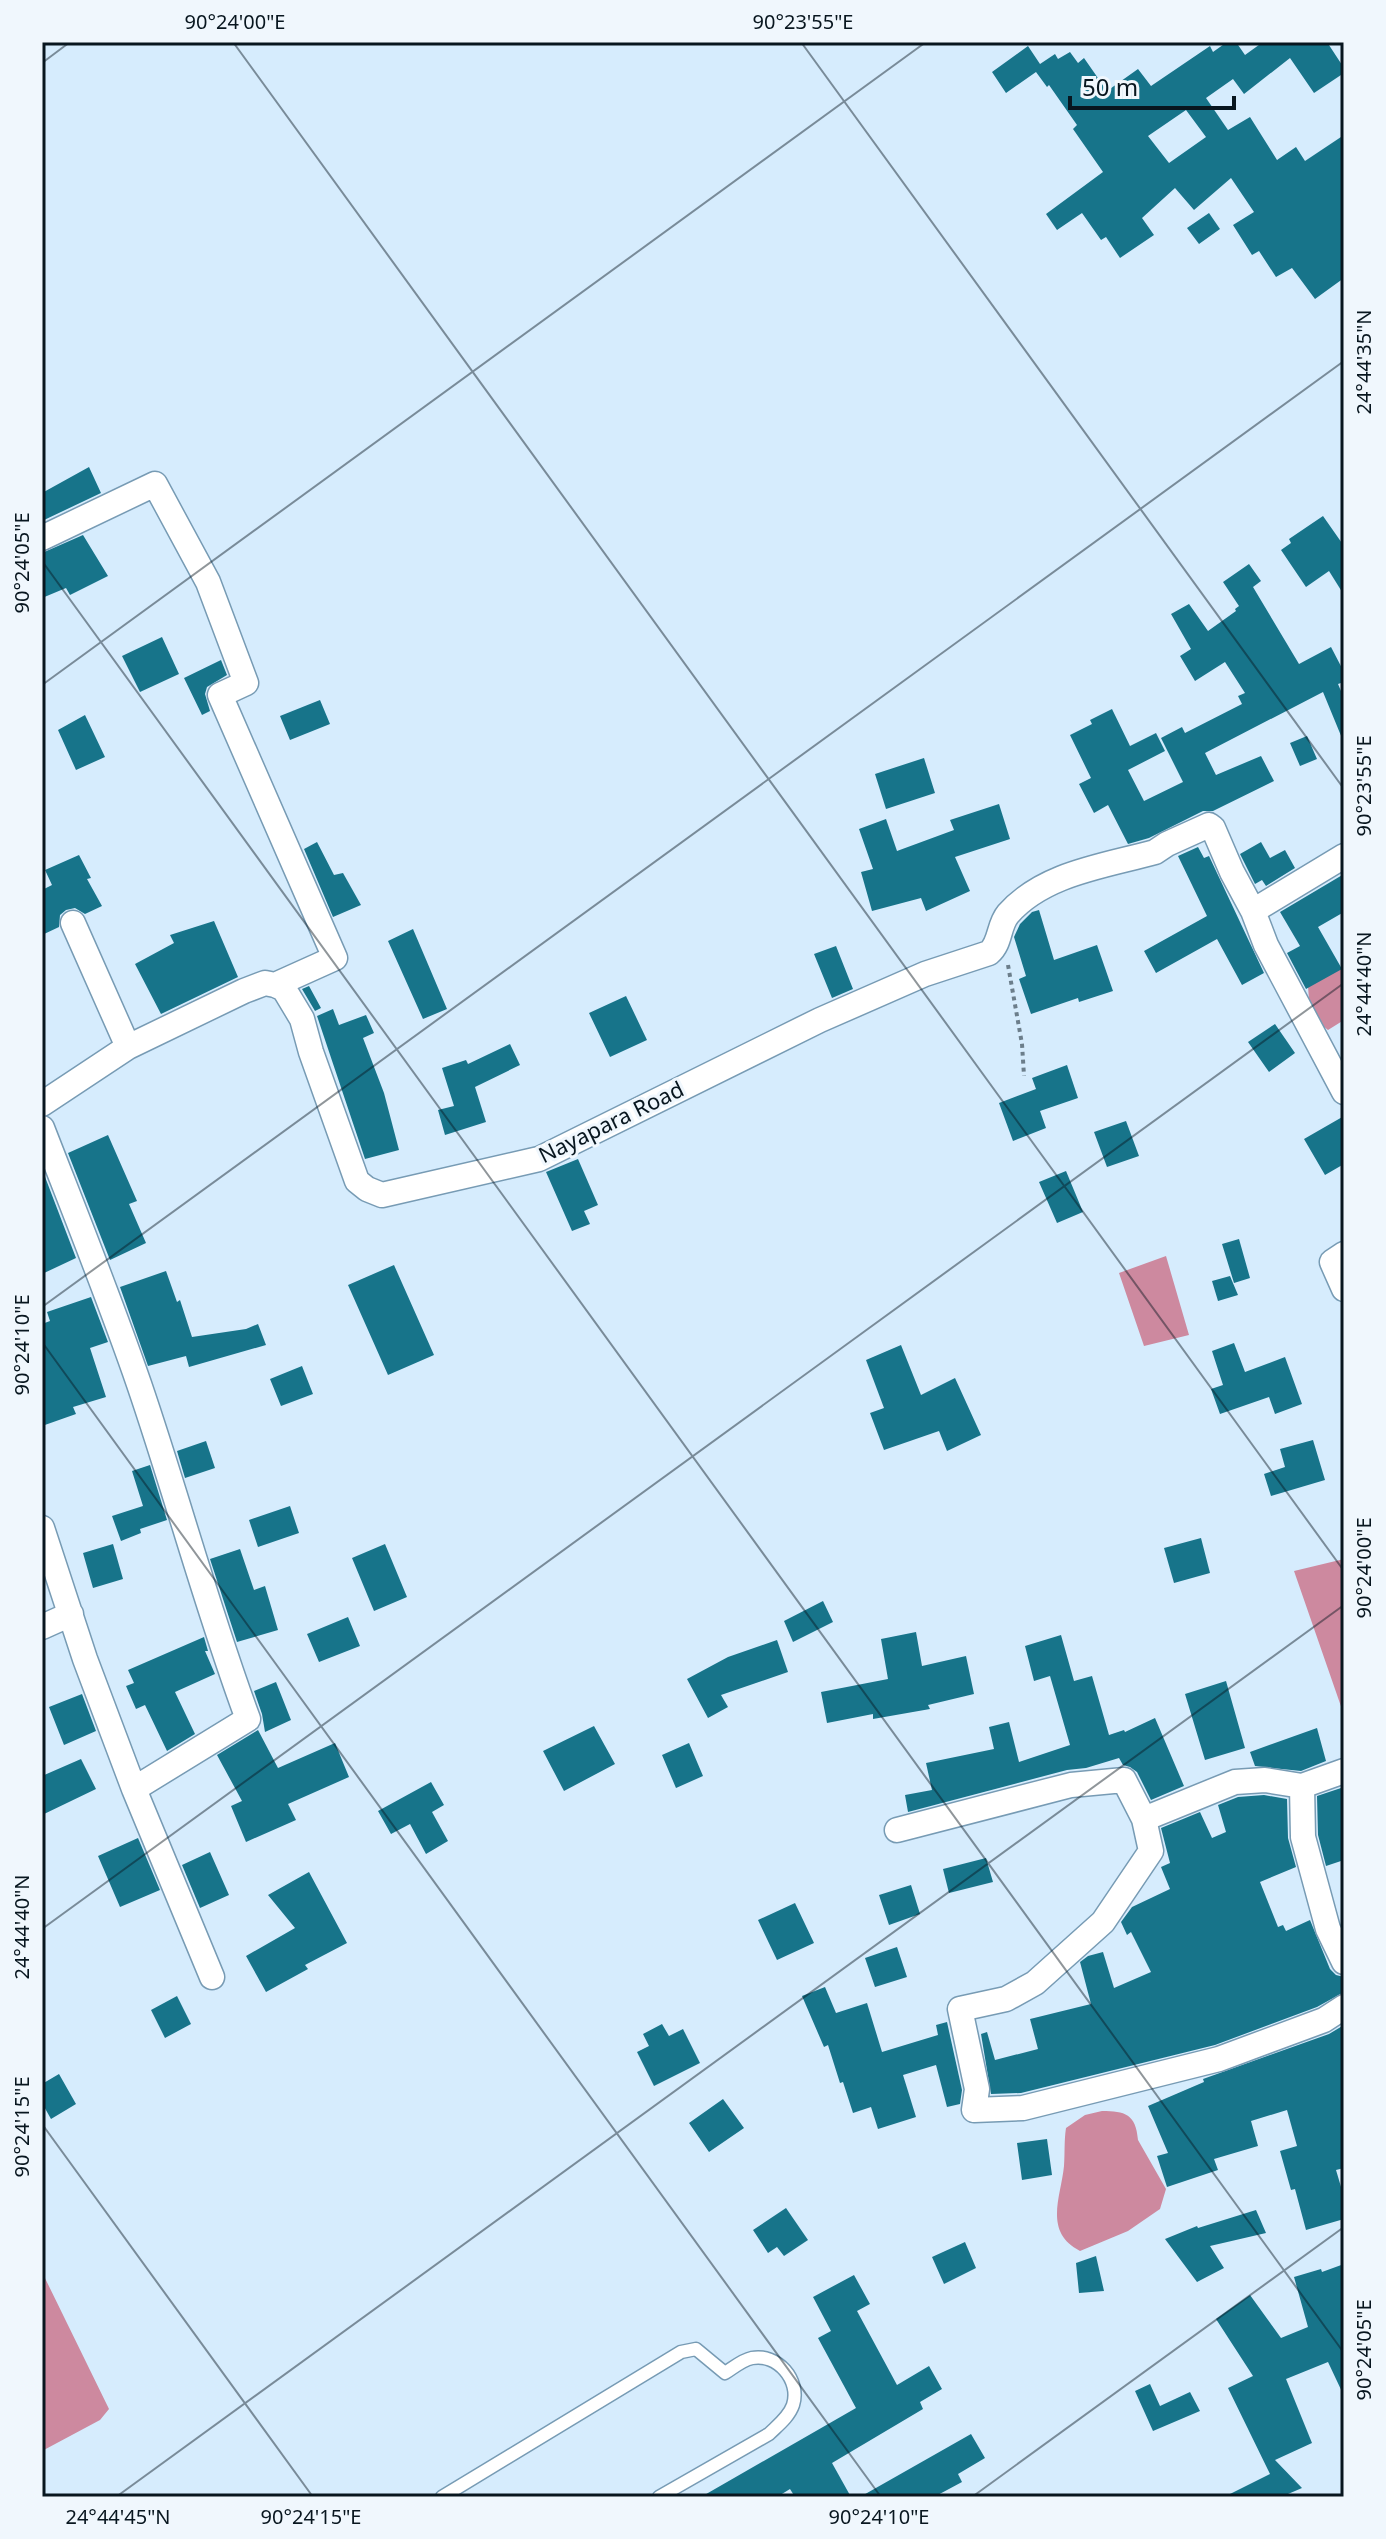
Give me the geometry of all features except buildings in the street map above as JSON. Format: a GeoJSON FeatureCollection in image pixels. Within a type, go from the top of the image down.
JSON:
{"type":"FeatureCollection","features":[{"type":"Feature","properties":{"kind":"street"},"geometry":{"type":"LineString","coordinates":[[42,538],[155,484],[208,582],[246,683],[220,695],[335,958],[275,985],[265,983],[244,991],[128,1047],[42,1104]]}},
{"type":"Feature","properties":{"kind":"street"},"geometry":{"type":"LineString","coordinates":[[1001,927],[1006,916],[1032,893],[1062,877],[1155,852],[1209,825],[1273,958],[1344,1092]]}},
{"type":"Feature","properties":{"kind":"street"},"geometry":{"type":"LineString","coordinates":[[1253,911],[1344,856]]}},
{"type":"Feature","properties":{"kind":"street"},"geometry":{"type":"LineString","coordinates":[[73,923],[128,1047]]}},
{"type":"Feature","properties":{"kind":"street","name":"Nayapara Road"},"geometry":{"type":"LineString","coordinates":[[275,985],[284,989],[302,1019],[357,1181],[382,1195],[539,1159],[820,1020],[925,974],[989,953],[996,945],[1001,927]]}},
{"type":"Feature","properties":{"kind":"street"},"geometry":{"type":"LineString","coordinates":[[42,1128],[139,1386],[222,1649],[248,1719],[134,1789]]}},
{"type":"Feature","properties":{"kind":"street"},"geometry":{"type":"LineString","coordinates":[[1344,1254],[1332,1262],[1344,1289]]}},
{"type":"Feature","properties":{"kind":"street"},"geometry":{"type":"LineString","coordinates":[[42,1528],[134,1789],[212,1977]]}},
{"type":"Feature","properties":{"kind":"street"},"geometry":{"type":"LineString","coordinates":[[42,1627],[71,1614]]}},
{"type":"Feature","properties":{"kind":"street"},"geometry":{"type":"LineString","coordinates":[[1144,1819],[1235,1782],[1265,1780],[1302,1786],[1344,1771]]}},
{"type":"Feature","properties":{"kind":"street"},"geometry":{"type":"LineString","coordinates":[[897,1830],[1071,1785],[1124,1780],[1144,1819],[1151,1851],[1103,1922],[1026,1989],[1006,1999],[960,2009],[977,2089],[974,2110],[1023,2108],[1219,2059],[1324,2020],[1344,2007]]}},
{"type":"Feature","properties":{"kind":"street"},"geometry":{"type":"LineString","coordinates":[[1302,1786],[1303,1837],[1328,1929],[1344,1962]]}},
{"type":"Feature","properties":{"kind":"lane"},"geometry":{"type":"LineString","coordinates":[[442,2497],[681,2352],[696,2349],[725,2373],[748,2359],[763,2357],[781,2366],[790,2375],[793,2405],[782,2421],[769,2434],[659,2497]]}},
{"type":"Feature","properties":{"kind":"path"},"geometry":{"type":"LineString","coordinates":[[1001,927],[1022,1044],[1024,1076]]}},
{"type":"Feature","properties":{"kind":"shaded area"},"geometry":{"type":"Polygon","coordinates":[[[1328,964],[1344,969],[1344,1020],[1328,1030],[1312,1010],[1308,985],[1328,964]]]}},
{"type":"Feature","properties":{"kind":"shaded area"},"geometry":{"type":"Polygon","coordinates":[[[1166,1256],[1189,1335],[1144,1346],[1119,1273],[1166,1256]]]}},
{"type":"Feature","properties":{"kind":"shaded area"},"geometry":{"type":"Polygon","coordinates":[[[1344,1559],[1344,1715],[1294,1571],[1344,1559]]]}},
{"type":"Feature","properties":{"kind":"shaded area"},"geometry":{"type":"Polygon","coordinates":[[[1102,2111],[1123,2113],[1132,2119],[1138,2140],[1166,2189],[1160,2209],[1128,2231],[1080,2251],[1061,2234],[1058,2224],[1066,2128],[1085,2115],[1102,2111]]]}},
{"type":"Feature","properties":{"kind":"shaded area"},"geometry":{"type":"Polygon","coordinates":[[[42,2272],[109,2409],[100,2420],[42,2451],[42,2272]]]}}]}
